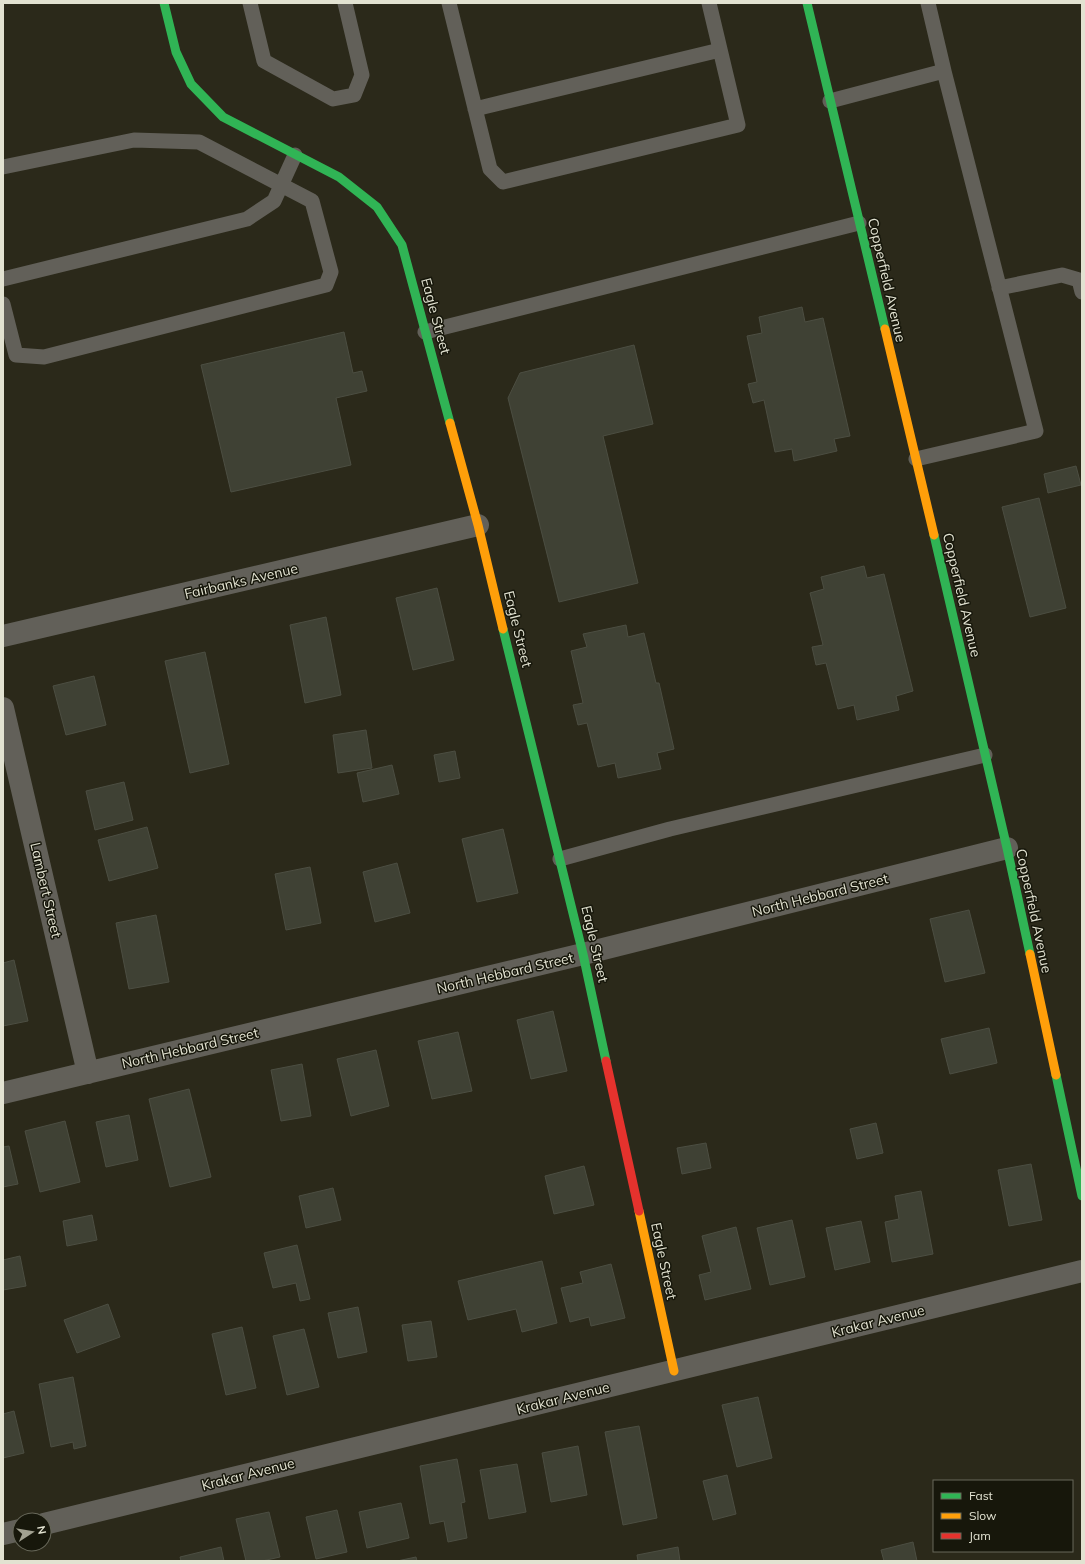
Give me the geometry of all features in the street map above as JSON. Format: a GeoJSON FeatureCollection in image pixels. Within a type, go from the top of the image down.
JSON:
{"type":"FeatureCollection","features":[{"type":"Feature","properties":{"kind":"street","name":"Eagle Street"},"geometry":{"type":"LineString","coordinates":[[164,3],[176,52],[191,84],[223,117],[339,178],[377,207],[402,245],[478,525],[583,954],[674,1371]]}},
{"type":"Feature","properties":{"kind":"street","name":"Copperfield Avenue"},"geometry":{"type":"LineString","coordinates":[[807,3],[985,755],[1082,1196]]}},
{"type":"Feature","properties":{"kind":"street","name":"Fairbanks Avenue"},"geometry":{"type":"LineString","coordinates":[[3,636],[478,525]]}},
{"type":"Feature","properties":{"kind":"street","name":"Lambert Street"},"geometry":{"type":"LineString","coordinates":[[3,708],[88,1073]]}},
{"type":"Feature","properties":{"kind":"street","name":"North Hebbard Street"},"geometry":{"type":"LineString","coordinates":[[3,1093],[583,954],[1006,848]]}},
{"type":"Feature","properties":{"kind":"street","name":"Krakar Avenue"},"geometry":{"type":"LineString","coordinates":[[52,1522],[1082,1271]]}},
{"type":"Feature","properties":{"kind":"lane"},"geometry":{"type":"LineString","coordinates":[[250,3],[264,61],[333,99],[354,95],[362,75],[345,3]]}},
{"type":"Feature","properties":{"kind":"lane"},"geometry":{"type":"LineString","coordinates":[[449,3],[490,169],[503,182],[738,125],[709,3]]}},
{"type":"Feature","properties":{"kind":"lane"},"geometry":{"type":"LineString","coordinates":[[916,459],[1036,431],[928,3]]}},
{"type":"Feature","properties":{"kind":"lane"},"geometry":{"type":"LineString","coordinates":[[475,109],[720,50]]}},
{"type":"Feature","properties":{"kind":"lane"},"geometry":{"type":"LineString","coordinates":[[830,101],[944,71]]}},
{"type":"Feature","properties":{"kind":"lane"},"geometry":{"type":"LineString","coordinates":[[3,167],[134,140],[198,142],[312,201],[331,272],[326,285],[44,357],[16,355],[3,304]]}},
{"type":"Feature","properties":{"kind":"lane"},"geometry":{"type":"LineString","coordinates":[[3,279],[247,220],[274,200],[295,155]]}},
{"type":"Feature","properties":{"kind":"lane"},"geometry":{"type":"LineString","coordinates":[[425,332],[859,223]]}},
{"type":"Feature","properties":{"kind":"lane"},"geometry":{"type":"LineString","coordinates":[[999,288],[1062,275],[1079,280],[1082,292]]}},
{"type":"Feature","properties":{"kind":"lane"},"geometry":{"type":"LineString","coordinates":[[560,859],[670,829],[985,755]]}},
{"type":"Feature","properties":{"kind":"building"},"geometry":{"type":"Polygon","coordinates":[[[802,307],[805,322],[823,318],[850,436],[834,439],[837,451],[794,461],[792,449],[775,452],[764,400],[753,403],[748,384],[757,382],[747,336],[762,333],[759,317],[802,307]]]}},
{"type":"Feature","properties":{"kind":"building"},"geometry":{"type":"Polygon","coordinates":[[[344,332],[353,373],[362,371],[367,391],[336,398],[351,465],[231,492],[201,365],[344,332]]]}},
{"type":"Feature","properties":{"kind":"building"},"geometry":{"type":"Polygon","coordinates":[[[634,345],[653,424],[603,436],[638,583],[559,602],[508,398],[520,373],[634,345]]]}},
{"type":"Feature","properties":{"kind":"building"},"geometry":{"type":"Polygon","coordinates":[[[1076,466],[1081,485],[1048,493],[1044,474],[1076,466]]]}},
{"type":"Feature","properties":{"kind":"building"},"geometry":{"type":"Polygon","coordinates":[[[1039,498],[1066,608],[1030,617],[1002,507],[1039,498]]]}},
{"type":"Feature","properties":{"kind":"building"},"geometry":{"type":"Polygon","coordinates":[[[864,566],[867,578],[884,574],[913,691],[896,696],[899,710],[857,720],[854,705],[838,709],[826,663],[816,665],[812,647],[823,645],[810,593],[824,589],[821,577],[864,566]]]}},
{"type":"Feature","properties":{"kind":"building"},"geometry":{"type":"Polygon","coordinates":[[[437,588],[454,660],[413,670],[396,598],[437,588]]]}},
{"type":"Feature","properties":{"kind":"building"},"geometry":{"type":"Polygon","coordinates":[[[326,617],[341,695],[305,703],[290,625],[326,617]]]}},
{"type":"Feature","properties":{"kind":"building"},"geometry":{"type":"Polygon","coordinates":[[[626,625],[628,637],[644,633],[656,683],[659,683],[674,749],[657,753],[661,769],[618,778],[615,763],[598,767],[587,723],[578,725],[573,705],[583,703],[571,651],[587,647],[583,634],[626,625]]]}},
{"type":"Feature","properties":{"kind":"building"},"geometry":{"type":"Polygon","coordinates":[[[205,652],[229,764],[190,773],[165,661],[205,652]]]}},
{"type":"Feature","properties":{"kind":"building"},"geometry":{"type":"Polygon","coordinates":[[[94,676],[106,725],[66,735],[53,686],[94,676]]]}},
{"type":"Feature","properties":{"kind":"building"},"geometry":{"type":"Polygon","coordinates":[[[366,730],[372,768],[338,773],[333,735],[366,730]]]}},
{"type":"Feature","properties":{"kind":"building"},"geometry":{"type":"Polygon","coordinates":[[[455,751],[460,778],[439,782],[434,755],[455,751]]]}},
{"type":"Feature","properties":{"kind":"building"},"geometry":{"type":"Polygon","coordinates":[[[392,765],[399,794],[363,802],[357,773],[392,765]]]}},
{"type":"Feature","properties":{"kind":"building"},"geometry":{"type":"Polygon","coordinates":[[[124,782],[133,820],[95,830],[86,791],[124,782]]]}},
{"type":"Feature","properties":{"kind":"building"},"geometry":{"type":"Polygon","coordinates":[[[147,827],[158,868],[109,881],[98,840],[147,827]]]}},
{"type":"Feature","properties":{"kind":"building"},"geometry":{"type":"Polygon","coordinates":[[[503,829],[518,893],[477,902],[462,839],[503,829]]]}},
{"type":"Feature","properties":{"kind":"building"},"geometry":{"type":"Polygon","coordinates":[[[397,863],[410,913],[375,922],[363,872],[397,863]]]}},
{"type":"Feature","properties":{"kind":"building"},"geometry":{"type":"Polygon","coordinates":[[[310,867],[321,923],[286,930],[275,874],[310,867]]]}},
{"type":"Feature","properties":{"kind":"building"},"geometry":{"type":"Polygon","coordinates":[[[969,910],[985,973],[945,982],[930,919],[969,910]]]}},
{"type":"Feature","properties":{"kind":"building"},"geometry":{"type":"Polygon","coordinates":[[[156,915],[169,982],[129,989],[116,923],[156,915]]]}},
{"type":"Feature","properties":{"kind":"building"},"geometry":{"type":"Polygon","coordinates":[[[14,960],[28,1021],[3,1026],[3,963],[14,960]]]}},
{"type":"Feature","properties":{"kind":"building"},"geometry":{"type":"Polygon","coordinates":[[[553,1011],[567,1071],[531,1079],[517,1020],[553,1011]]]}},
{"type":"Feature","properties":{"kind":"building"},"geometry":{"type":"Polygon","coordinates":[[[989,1028],[997,1063],[950,1074],[941,1039],[989,1028]]]}},
{"type":"Feature","properties":{"kind":"building"},"geometry":{"type":"Polygon","coordinates":[[[458,1032],[472,1091],[432,1099],[418,1041],[458,1032]]]}},
{"type":"Feature","properties":{"kind":"building"},"geometry":{"type":"Polygon","coordinates":[[[376,1050],[389,1106],[351,1116],[337,1059],[376,1050]]]}},
{"type":"Feature","properties":{"kind":"building"},"geometry":{"type":"Polygon","coordinates":[[[302,1064],[311,1116],[281,1121],[271,1070],[302,1064]]]}},
{"type":"Feature","properties":{"kind":"building"},"geometry":{"type":"Polygon","coordinates":[[[189,1089],[211,1177],[170,1187],[149,1099],[189,1089]]]}},
{"type":"Feature","properties":{"kind":"building"},"geometry":{"type":"Polygon","coordinates":[[[129,1115],[138,1160],[106,1167],[96,1122],[129,1115]]]}},
{"type":"Feature","properties":{"kind":"building"},"geometry":{"type":"Polygon","coordinates":[[[65,1121],[80,1182],[40,1192],[25,1131],[65,1121]]]}},
{"type":"Feature","properties":{"kind":"building"},"geometry":{"type":"Polygon","coordinates":[[[876,1123],[883,1153],[857,1159],[850,1129],[876,1123]]]}},
{"type":"Feature","properties":{"kind":"building"},"geometry":{"type":"Polygon","coordinates":[[[706,1143],[711,1168],[682,1174],[677,1148],[706,1143]]]}},
{"type":"Feature","properties":{"kind":"building"},"geometry":{"type":"Polygon","coordinates":[[[9,1146],[18,1184],[3,1187],[3,1147],[9,1146]]]}},
{"type":"Feature","properties":{"kind":"building"},"geometry":{"type":"Polygon","coordinates":[[[1031,1164],[1042,1220],[1009,1226],[998,1170],[1031,1164]]]}},
{"type":"Feature","properties":{"kind":"building"},"geometry":{"type":"Polygon","coordinates":[[[584,1166],[594,1205],[554,1214],[545,1176],[584,1166]]]}},
{"type":"Feature","properties":{"kind":"building"},"geometry":{"type":"Polygon","coordinates":[[[333,1188],[341,1220],[306,1228],[299,1196],[333,1188]]]}},
{"type":"Feature","properties":{"kind":"building"},"geometry":{"type":"Polygon","coordinates":[[[921,1191],[933,1254],[892,1262],[885,1222],[899,1219],[895,1196],[921,1191]]]}},
{"type":"Feature","properties":{"kind":"building"},"geometry":{"type":"Polygon","coordinates":[[[92,1215],[97,1240],[67,1246],[63,1221],[92,1215]]]}},
{"type":"Feature","properties":{"kind":"building"},"geometry":{"type":"Polygon","coordinates":[[[792,1220],[805,1277],[770,1285],[757,1228],[792,1220]]]}},
{"type":"Feature","properties":{"kind":"building"},"geometry":{"type":"Polygon","coordinates":[[[861,1221],[870,1262],[835,1270],[826,1228],[861,1221]]]}},
{"type":"Feature","properties":{"kind":"building"},"geometry":{"type":"Polygon","coordinates":[[[736,1227],[751,1289],[705,1300],[699,1275],[711,1272],[702,1236],[736,1227]]]}},
{"type":"Feature","properties":{"kind":"building"},"geometry":{"type":"Polygon","coordinates":[[[297,1245],[310,1299],[300,1301],[296,1283],[273,1288],[264,1253],[297,1245]]]}},
{"type":"Feature","properties":{"kind":"building"},"geometry":{"type":"Polygon","coordinates":[[[20,1256],[26,1286],[3,1290],[3,1260],[20,1256]]]}},
{"type":"Feature","properties":{"kind":"building"},"geometry":{"type":"Polygon","coordinates":[[[542,1261],[557,1323],[522,1332],[516,1309],[468,1320],[458,1281],[542,1261]]]}},
{"type":"Feature","properties":{"kind":"building"},"geometry":{"type":"Polygon","coordinates":[[[611,1264],[625,1318],[591,1326],[589,1317],[570,1322],[561,1288],[583,1283],[580,1272],[611,1264]]]}},
{"type":"Feature","properties":{"kind":"building"},"geometry":{"type":"Polygon","coordinates":[[[108,1304],[120,1337],[77,1353],[64,1320],[108,1304]]]}},
{"type":"Feature","properties":{"kind":"building"},"geometry":{"type":"Polygon","coordinates":[[[358,1307],[367,1352],[338,1358],[328,1313],[358,1307]]]}},
{"type":"Feature","properties":{"kind":"building"},"geometry":{"type":"Polygon","coordinates":[[[431,1321],[437,1357],[408,1361],[402,1325],[431,1321]]]}},
{"type":"Feature","properties":{"kind":"building"},"geometry":{"type":"Polygon","coordinates":[[[242,1327],[256,1388],[226,1395],[212,1334],[242,1327]]]}},
{"type":"Feature","properties":{"kind":"building"},"geometry":{"type":"Polygon","coordinates":[[[304,1329],[319,1387],[287,1395],[273,1336],[304,1329]]]}},
{"type":"Feature","properties":{"kind":"building"},"geometry":{"type":"Polygon","coordinates":[[[73,1377],[86,1446],[74,1449],[73,1442],[51,1447],[39,1384],[73,1377]]]}},
{"type":"Feature","properties":{"kind":"building"},"geometry":{"type":"Polygon","coordinates":[[[758,1397],[772,1458],[737,1467],[722,1405],[758,1397]]]}},
{"type":"Feature","properties":{"kind":"building"},"geometry":{"type":"Polygon","coordinates":[[[14,1411],[24,1453],[3,1458],[3,1414],[14,1411]]]}},
{"type":"Feature","properties":{"kind":"building"},"geometry":{"type":"Polygon","coordinates":[[[639,1426],[657,1518],[623,1525],[605,1432],[639,1426]]]}},
{"type":"Feature","properties":{"kind":"building"},"geometry":{"type":"Polygon","coordinates":[[[578,1446],[587,1495],[551,1502],[542,1453],[578,1446]]]}},
{"type":"Feature","properties":{"kind":"building"},"geometry":{"type":"Polygon","coordinates":[[[457,1459],[465,1502],[461,1503],[467,1538],[448,1542],[444,1521],[430,1524],[420,1466],[457,1459]]]}},
{"type":"Feature","properties":{"kind":"building"},"geometry":{"type":"Polygon","coordinates":[[[517,1464],[526,1512],[489,1519],[480,1470],[517,1464]]]}},
{"type":"Feature","properties":{"kind":"building"},"geometry":{"type":"Polygon","coordinates":[[[727,1475],[736,1514],[713,1520],[703,1481],[727,1475]]]}},
{"type":"Feature","properties":{"kind":"building"},"geometry":{"type":"Polygon","coordinates":[[[401,1503],[409,1538],[367,1548],[359,1512],[401,1503]]]}},
{"type":"Feature","properties":{"kind":"building"},"geometry":{"type":"Polygon","coordinates":[[[337,1510],[347,1552],[316,1559],[306,1517],[337,1510]]]}},
{"type":"Feature","properties":{"kind":"building"},"geometry":{"type":"Polygon","coordinates":[[[269,1512],[280,1557],[262,1561],[246,1561],[236,1519],[269,1512]]]}},
{"type":"Feature","properties":{"kind":"building"},"geometry":{"type":"Polygon","coordinates":[[[913,1542],[917,1561],[884,1561],[881,1550],[913,1542]]]}},
{"type":"Feature","properties":{"kind":"building"},"geometry":{"type":"Polygon","coordinates":[[[221,1547],[224,1561],[181,1561],[180,1557],[221,1547]]]}},
{"type":"Feature","properties":{"kind":"building"},"geometry":{"type":"Polygon","coordinates":[[[678,1547],[680,1561],[638,1561],[637,1555],[678,1547]]]}},
{"type":"Feature","properties":{"kind":"building"},"geometry":{"type":"Polygon","coordinates":[[[416,1557],[417,1561],[397,1561],[416,1557]]]}},
{"type":"Feature","properties":{"kind":"traffic: fast"},"geometry":{"type":"LineString","coordinates":[[164,3],[176,52],[191,84],[223,117],[339,177],[377,207],[402,245],[450,423]]}},
{"type":"Feature","properties":{"kind":"traffic: fast"},"geometry":{"type":"LineString","coordinates":[[807,3],[885,329]]}},
{"type":"Feature","properties":{"kind":"traffic: fast"},"geometry":{"type":"LineString","coordinates":[[934,535],[1007,848],[1030,954]]}},
{"type":"Feature","properties":{"kind":"traffic: fast"},"geometry":{"type":"LineString","coordinates":[[503,629],[583,954],[606,1061]]}},
{"type":"Feature","properties":{"kind":"traffic: fast"},"geometry":{"type":"LineString","coordinates":[[1056,1075],[1082,1196]]}},
{"type":"Feature","properties":{"kind":"traffic: slow"},"geometry":{"type":"LineString","coordinates":[[885,329],[934,535]]}},
{"type":"Feature","properties":{"kind":"traffic: slow"},"geometry":{"type":"LineString","coordinates":[[450,423],[478,525],[503,629]]}},
{"type":"Feature","properties":{"kind":"traffic: slow"},"geometry":{"type":"LineString","coordinates":[[1030,954],[1056,1075]]}},
{"type":"Feature","properties":{"kind":"traffic: slow"},"geometry":{"type":"LineString","coordinates":[[639,1211],[674,1371]]}},
{"type":"Feature","properties":{"kind":"traffic: jam"},"geometry":{"type":"LineString","coordinates":[[606,1061],[639,1211]]}}]}
